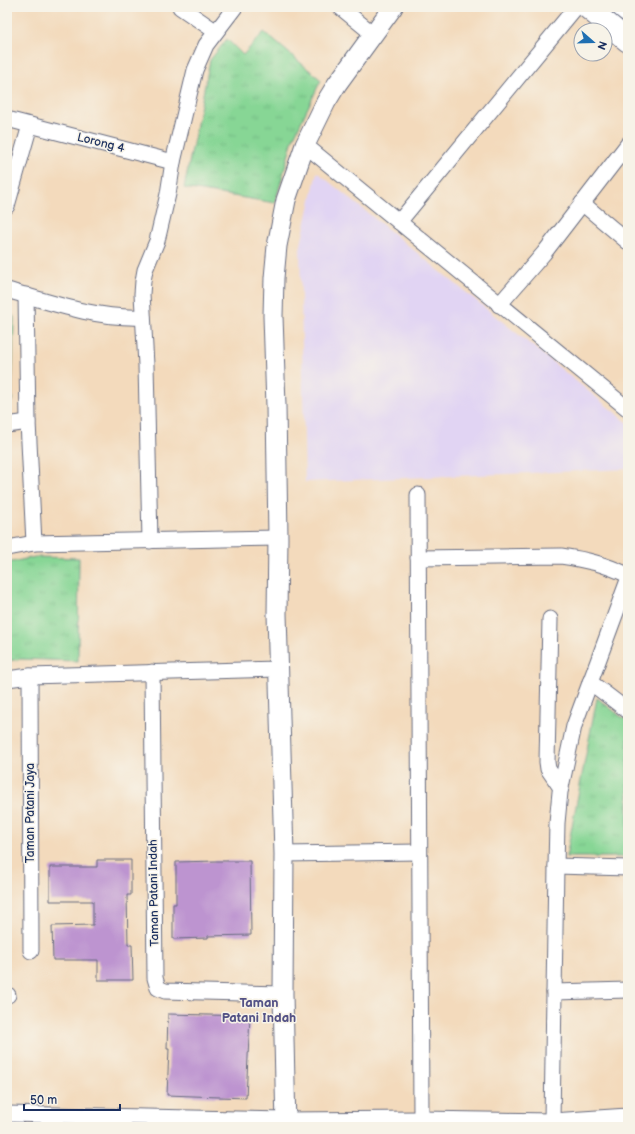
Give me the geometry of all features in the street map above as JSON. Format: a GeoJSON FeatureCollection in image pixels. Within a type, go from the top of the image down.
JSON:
{"type":"FeatureCollection","features":[{"type":"Feature","properties":{"kind":"main road"},"geometry":{"type":"LineString","coordinates":[[587,7],[628,41]]}},
{"type":"Feature","properties":{"kind":"main road"},"geometry":{"type":"LineString","coordinates":[[623,7],[628,11]]}},
{"type":"Feature","properties":{"kind":"street"},"geometry":{"type":"LineString","coordinates":[[180,7],[216,31]]}},
{"type":"Feature","properties":{"kind":"street"},"geometry":{"type":"LineString","coordinates":[[150,541],[142,294],[143,281],[145,270],[157,241],[168,194],[173,162],[195,70],[206,45],[235,7]]}},
{"type":"Feature","properties":{"kind":"street"},"geometry":{"type":"LineString","coordinates":[[340,7],[373,34]]}},
{"type":"Feature","properties":{"kind":"street"},"geometry":{"type":"LineString","coordinates":[[286,1124],[282,994],[284,854],[277,614],[278,538],[276,406],[272,316],[277,246],[286,200],[305,145],[326,102],[393,7]]}},
{"type":"Feature","properties":{"kind":"street"},"geometry":{"type":"LineString","coordinates":[[400,222],[576,7]]}},
{"type":"Feature","properties":{"kind":"street","name":"Lorong 4"},"geometry":{"type":"LineString","coordinates":[[7,119],[173,162]]}},
{"type":"Feature","properties":{"kind":"street"},"geometry":{"type":"LineString","coordinates":[[7,206],[30,125]]}},
{"type":"Feature","properties":{"kind":"street"},"geometry":{"type":"LineString","coordinates":[[499,305],[544,253],[628,144]]}},
{"type":"Feature","properties":{"kind":"street"},"geometry":{"type":"LineString","coordinates":[[305,145],[628,409]]}},
{"type":"Feature","properties":{"kind":"street"},"geometry":{"type":"LineString","coordinates":[[582,203],[628,242]]}},
{"type":"Feature","properties":{"kind":"street"},"geometry":{"type":"LineString","coordinates":[[7,290],[85,312],[124,318],[143,317]]}},
{"type":"Feature","properties":{"kind":"street"},"geometry":{"type":"LineString","coordinates":[[26,295],[28,422],[34,543]]}},
{"type":"Feature","properties":{"kind":"street"},"geometry":{"type":"LineString","coordinates":[[7,425],[28,422]]}},
{"type":"Feature","properties":{"kind":"street"},"geometry":{"type":"LineString","coordinates":[[418,495],[421,1119]]}},
{"type":"Feature","properties":{"kind":"street"},"geometry":{"type":"LineString","coordinates":[[7,548],[34,543],[278,538]]}},
{"type":"Feature","properties":{"kind":"street"},"geometry":{"type":"LineString","coordinates":[[418,558],[561,556],[584,559],[606,565],[628,575]]}},
{"type":"Feature","properties":{"kind":"street"},"geometry":{"type":"LineString","coordinates":[[552,1121],[557,823],[561,788],[574,726],[628,580]]}},
{"type":"Feature","properties":{"kind":"street"},"geometry":{"type":"LineString","coordinates":[[550,619],[547,762],[551,775],[561,788]]}},
{"type":"Feature","properties":{"kind":"street"},"geometry":{"type":"LineString","coordinates":[[7,679],[30,676],[278,669]]}},
{"type":"Feature","properties":{"kind":"street","name":"Taman Patani Indah"},"geometry":{"type":"LineString","coordinates":[[152,672],[155,978],[158,988],[166,991],[282,994]]}},
{"type":"Feature","properties":{"kind":"street","name":"Taman Patani Jaya"},"geometry":{"type":"LineString","coordinates":[[30,676],[31,951]]}},
{"type":"Feature","properties":{"kind":"street"},"geometry":{"type":"LineString","coordinates":[[590,682],[628,712]]}},
{"type":"Feature","properties":{"kind":"street"},"geometry":{"type":"LineString","coordinates":[[284,854],[419,852]]}},
{"type":"Feature","properties":{"kind":"street"},"geometry":{"type":"LineString","coordinates":[[556,866],[628,868]]}},
{"type":"Feature","properties":{"kind":"street"},"geometry":{"type":"LineString","coordinates":[[554,992],[628,990]]}},
{"type":"Feature","properties":{"kind":"street"},"geometry":{"type":"LineString","coordinates":[[7,1114],[286,1124],[421,1119],[552,1121],[628,1116]]}},
{"type":"Feature","properties":{"kind":"shaded area"},"geometry":{"type":"Polygon","coordinates":[[[317,172],[628,423],[628,469],[305,482],[300,249],[317,172]]]}},
{"type":"Feature","properties":{"kind":"green space"},"geometry":{"type":"Polygon","coordinates":[[[264,32],[321,80],[293,139],[275,203],[184,188],[210,60],[227,39],[243,55],[264,32]]]}},
{"type":"Feature","properties":{"kind":"green space"},"geometry":{"type":"Polygon","coordinates":[[[7,309],[14,317],[12,401],[7,407],[7,309]]]}},
{"type":"Feature","properties":{"kind":"green space"},"geometry":{"type":"Polygon","coordinates":[[[35,557],[79,558],[78,661],[21,659],[7,661],[7,563],[35,557]]]}},
{"type":"Feature","properties":{"kind":"green space"},"geometry":{"type":"Polygon","coordinates":[[[597,698],[628,722],[628,857],[566,857],[597,698]]]}},
{"type":"Feature","properties":{"kind":"building"},"geometry":{"type":"Polygon","coordinates":[[[97,860],[131,860],[131,895],[127,895],[128,945],[132,945],[133,980],[98,980],[98,960],[53,960],[52,926],[93,925],[93,901],[50,901],[50,867],[97,867],[97,860]]]}},
{"type":"Feature","properties":{"kind":"building"},"geometry":{"type":"Polygon","coordinates":[[[250,861],[251,935],[208,936],[208,938],[173,939],[173,904],[176,904],[176,862],[250,861]]]}},
{"type":"Feature","properties":{"kind":"building"},"geometry":{"type":"Polygon","coordinates":[[[168,1014],[250,1016],[246,1098],[167,1095],[169,1049],[167,1049],[168,1014]]]}},
{"type":"Feature","properties":{"kind":"district","name":"Taman Patani Indah"},"geometry":{"type":"Point","coordinates":[259,1010]}}]}
